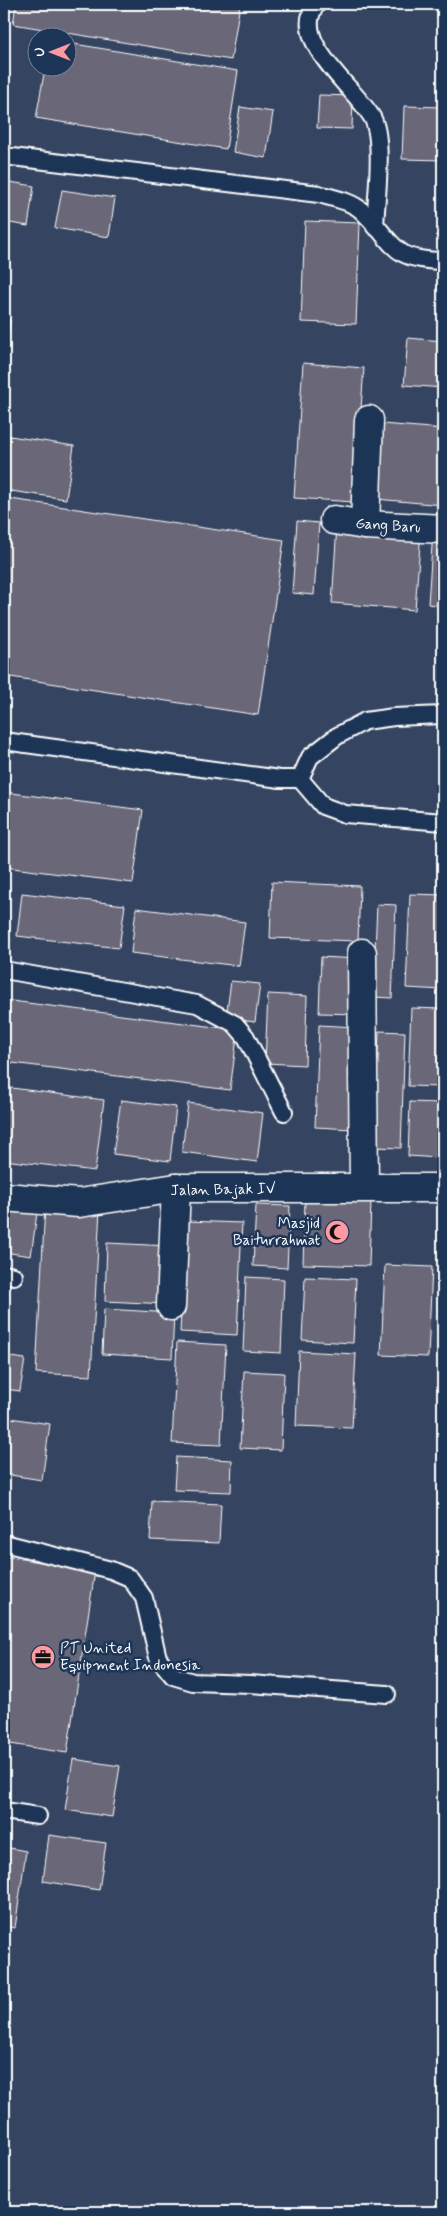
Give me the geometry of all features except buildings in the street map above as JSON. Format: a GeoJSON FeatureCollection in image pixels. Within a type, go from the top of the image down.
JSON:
{"type":"FeatureCollection","features":[{"type":"Feature","properties":{"kind":"street"},"geometry":{"type":"LineString","coordinates":[[365,524],[368,420]]}},
{"type":"Feature","properties":{"kind":"street","name":"Gang Baru"},"geometry":{"type":"LineString","coordinates":[[334,520],[443,529]]}},
{"type":"Feature","properties":{"kind":"street"},"geometry":{"type":"LineString","coordinates":[[362,952],[364,1187]]}},
{"type":"Feature","properties":{"kind":"street"},"geometry":{"type":"LineString","coordinates":[[171,1306],[176,1188]]}},
{"type":"Feature","properties":{"kind":"street","name":"Jalan Bajak IV"},"geometry":{"type":"LineString","coordinates":[[4,1197],[79,1203],[176,1188],[443,1188]]}},
{"type":"Feature","properties":{"kind":"lane"},"geometry":{"type":"LineString","coordinates":[[317,4],[310,12],[309,33],[318,51],[373,120],[379,148],[375,227]]}},
{"type":"Feature","properties":{"kind":"lane"},"geometry":{"type":"LineString","coordinates":[[4,156],[319,194],[361,210],[394,248],[408,258],[443,261]]}},
{"type":"Feature","properties":{"kind":"lane"},"geometry":{"type":"LineString","coordinates":[[300,779],[310,757],[337,736],[366,721],[394,717],[443,715]]}},
{"type":"Feature","properties":{"kind":"lane"},"geometry":{"type":"LineString","coordinates":[[4,741],[280,779],[300,779],[323,806],[345,814],[443,822]]}},
{"type":"Feature","properties":{"kind":"lane"},"geometry":{"type":"LineString","coordinates":[[4,970],[197,1004],[235,1024],[246,1037],[284,1112]]}},
{"type":"Feature","properties":{"kind":"lane"},"geometry":{"type":"LineString","coordinates":[[4,1543],[111,1570],[130,1578],[144,1598],[158,1658],[173,1676],[193,1682],[250,1684],[387,1694]]}},
{"type":"Feature","properties":{"kind":"lane"},"geometry":{"type":"LineString","coordinates":[[4,1811],[38,1816]]}},
{"type":"Feature","properties":{"kind":"place","name":"Masjid Baiturrahmat"},"geometry":{"type":"Point","coordinates":[337,1232]}},
{"type":"Feature","properties":{"kind":"place","name":"PT United Equipment Indonesia"},"geometry":{"type":"Point","coordinates":[43,1657]}}]}
